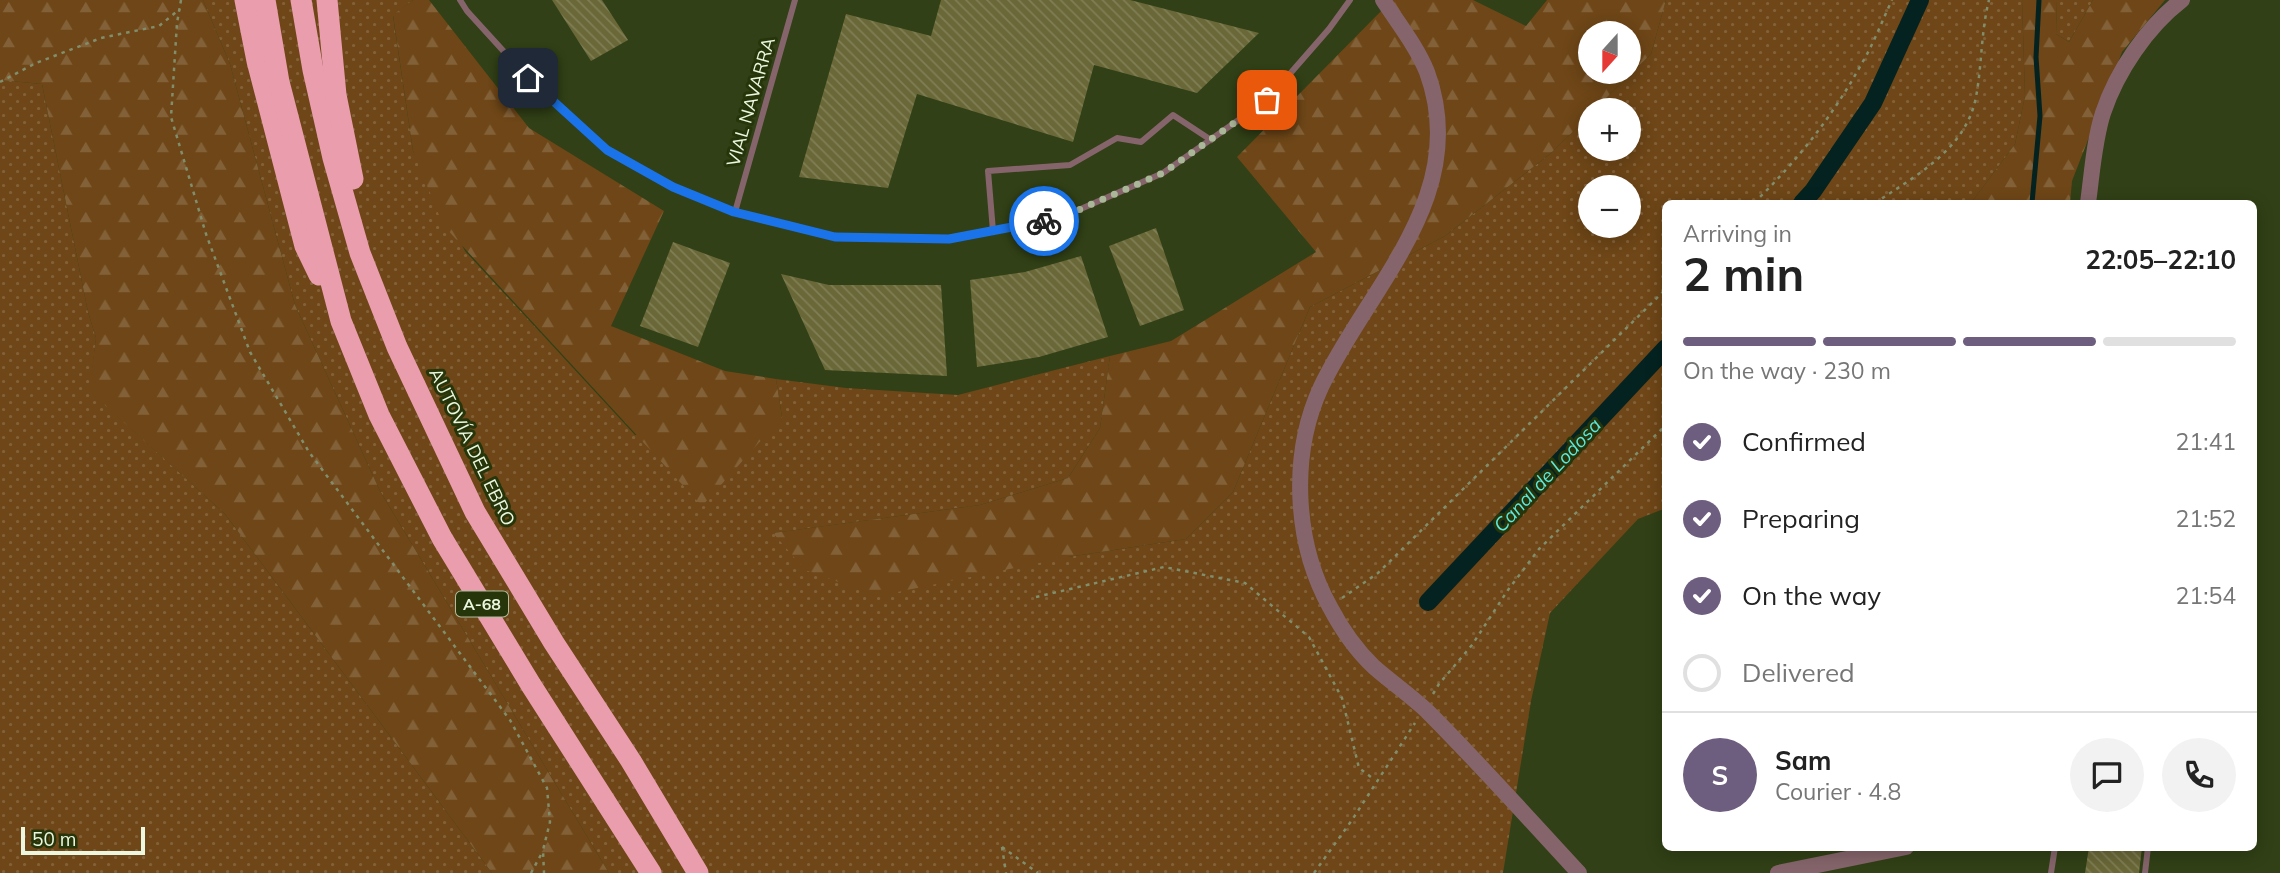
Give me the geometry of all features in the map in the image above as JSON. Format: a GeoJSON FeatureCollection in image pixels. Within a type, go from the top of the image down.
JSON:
{"type":"FeatureCollection","features":[{"type":"Feature","properties":{"kind":"highway"},"geometry":{"type":"LineString","coordinates":[[245,0],[257,61],[305,246],[341,321]]}},
{"type":"Feature","properties":{"kind":"highway","name":"A-68"},"geometry":{"type":"LineString","coordinates":[[265,0],[279,82],[341,321],[379,415],[442,538],[531,685],[651,873]]}},
{"type":"Feature","properties":{"kind":"highway","name":"AUTOVÍA DEL EBRO"},"geometry":{"type":"LineString","coordinates":[[301,0],[332,158],[360,253],[397,347],[475,512],[698,873]]}},
{"type":"Feature","properties":{"kind":"highway"},"geometry":{"type":"LineString","coordinates":[[327,0],[336,95],[348,158],[397,347]]}},
{"type":"Feature","properties":{"kind":"street"},"geometry":{"type":"LineString","coordinates":[[1383,0],[1426,71],[1435,105],[1435,167],[1425,204],[1409,240],[1321,388],[1308,426],[1301,459],[1305,537],[1314,571],[1328,606],[1345,633],[1372,665],[1425,709],[1579,873]]}},
{"type":"Feature","properties":{"kind":"street"},"geometry":{"type":"LineString","coordinates":[[2088,200],[2103,113],[2123,68],[2166,12],[2182,0]]}},
{"type":"Feature","properties":{"kind":"street"},"geometry":{"type":"LineString","coordinates":[[1778,873],[1886,851]]}},
{"type":"Feature","properties":{"kind":"lane"},"geometry":{"type":"LineString","coordinates":[[460,0],[528,78],[607,150],[673,187],[734,212],[835,237],[949,239],[1060,218],[1163,173],[1267,100],[1329,29],[1350,0]]}},
{"type":"Feature","properties":{"kind":"lane","name":"VIAL NAVARRA"},"geometry":{"type":"LineString","coordinates":[[734,212],[794,0]]}},
{"type":"Feature","properties":{"kind":"lane"},"geometry":{"type":"LineString","coordinates":[[993,231],[988,171],[1070,164],[1117,138],[1141,142],[1173,115],[1211,140]]}},
{"type":"Feature","properties":{"kind":"lane"},"geometry":{"type":"LineString","coordinates":[[2051,873],[2054,851]]}},
{"type":"Feature","properties":{"kind":"lane"},"geometry":{"type":"LineString","coordinates":[[2145,873],[2148,851]]}},
{"type":"Feature","properties":{"kind":"path"},"geometry":{"type":"LineString","coordinates":[[181,0],[171,117],[206,234],[250,352],[309,452],[510,720],[547,789],[550,822],[543,850],[531,873]]}},
{"type":"Feature","properties":{"kind":"path"},"geometry":{"type":"LineString","coordinates":[[1757,200],[1826,121],[1863,62],[1892,0]]}},
{"type":"Feature","properties":{"kind":"path"},"geometry":{"type":"LineString","coordinates":[[1879,200],[1952,147],[1970,121],[1976,97],[1989,0]]}},
{"type":"Feature","properties":{"kind":"path"},"geometry":{"type":"LineString","coordinates":[[0,82],[36,63],[101,38],[159,26],[180,9]]}},
{"type":"Feature","properties":{"kind":"path"},"geometry":{"type":"LineString","coordinates":[[1328,606],[1378,573],[1662,293]]}},
{"type":"Feature","properties":{"kind":"path"},"geometry":{"type":"LineString","coordinates":[[1314,873],[1352,820],[1439,684],[1472,645],[1539,549],[1662,429]]}},
{"type":"Feature","properties":{"kind":"path"},"geometry":{"type":"LineString","coordinates":[[1036,597],[1164,567],[1245,583],[1309,637],[1342,698],[1359,768],[1376,780]]}},
{"type":"Feature","properties":{"kind":"path"},"geometry":{"type":"LineString","coordinates":[[1006,873],[1002,847],[1038,873]]}},
{"type":"Feature","properties":{"kind":"path"},"geometry":{"type":"LineString","coordinates":[[543,850],[544,873]]}},
{"type":"Feature","properties":{"kind":"green space"},"geometry":{"type":"Polygon","coordinates":[[[0,0],[203,0],[230,64],[295,305],[380,491],[609,873],[492,873],[225,514],[89,391],[96,338],[88,312],[42,84],[0,80],[0,0]]]}},
{"type":"Feature","properties":{"kind":"green space"},"geometry":{"type":"Polygon","coordinates":[[[203,0],[413,0],[393,16],[413,151],[465,251],[635,435],[782,417],[776,379],[846,388],[958,395],[1110,356],[1100,428],[1068,478],[980,505],[774,533],[1068,557],[1186,539],[1233,492],[1310,307],[1445,236],[1550,154],[1578,127],[1578,161],[1641,161],[1641,98],[1606,98],[1620,84],[1642,84],[1642,63],[1651,54],[1666,0],[2022,0],[2025,96],[2015,144],[1973,200],[1662,200],[1662,510],[1638,519],[1550,613],[1531,701],[1503,873],[609,873],[380,491],[295,305],[230,64],[203,0]]]}},
{"type":"Feature","properties":{"kind":"green space"},"geometry":{"type":"Polygon","coordinates":[[[413,0],[429,0],[529,128],[664,211],[611,326],[725,371],[776,379],[782,417],[702,506],[443,225],[413,151],[393,15],[413,0]]]}},
{"type":"Feature","properties":{"kind":"green space"},"geometry":{"type":"Polygon","coordinates":[[[1392,0],[1473,0],[1526,26],[1547,0],[1666,0],[1651,54],[1642,63],[1642,21],[1578,21],[1578,84],[1620,84],[1606,98],[1578,98],[1578,127],[1550,154],[1445,236],[1310,307],[1233,492],[1186,539],[1068,557],[878,596],[805,570],[773,533],[980,505],[1068,478],[1100,428],[1110,356],[1171,341],[1316,252],[1237,157],[1392,0]]]}},
{"type":"Feature","properties":{"kind":"green space"},"geometry":{"type":"Polygon","coordinates":[[[2022,0],[2057,0],[2056,34],[2069,42],[2093,0],[2165,0],[2122,52],[2072,181],[2070,200],[1973,200],[2015,144],[2025,96],[2022,0]]]}},
{"type":"Feature","properties":{"kind":"green space"},"geometry":{"type":"Polygon","coordinates":[[[2057,0],[2093,0],[2069,42],[2056,34],[2057,0]]]}},
{"type":"Feature","properties":{"kind":"green space"},"geometry":{"type":"Polygon","coordinates":[[[0,80],[42,84],[88,312],[96,338],[90,391],[225,514],[492,873],[0,873],[0,80]]]}},
{"type":"Feature","properties":{"kind":"building"},"geometry":{"type":"Polygon","coordinates":[[[552,0],[602,0],[628,40],[591,61],[552,0]]]}},
{"type":"Feature","properties":{"kind":"building"},"geometry":{"type":"Polygon","coordinates":[[[941,0],[1130,0],[1259,33],[1197,93],[1094,65],[1073,142],[917,94],[888,188],[799,177],[846,14],[931,36],[941,0]]]}},
{"type":"Feature","properties":{"kind":"building"},"geometry":{"type":"Polygon","coordinates":[[[1156,228],[1184,310],[1140,326],[1109,246],[1156,228]]]}},
{"type":"Feature","properties":{"kind":"building"},"geometry":{"type":"Polygon","coordinates":[[[673,242],[730,263],[698,347],[640,326],[673,242]]]}},
{"type":"Feature","properties":{"kind":"building"},"geometry":{"type":"Polygon","coordinates":[[[1081,256],[1108,337],[1039,357],[977,367],[970,280],[1025,272],[1081,256]]]}},
{"type":"Feature","properties":{"kind":"building"},"geometry":{"type":"Polygon","coordinates":[[[781,274],[829,285],[941,285],[947,376],[825,370],[781,274]]]}},
{"type":"Feature","properties":{"kind":"building"},"geometry":{"type":"Polygon","coordinates":[[[2088,851],[2142,851],[2139,873],[2085,873],[2088,851]]]}},
{"type":"Feature","properties":{"kind":"waterway","name":"Canal de Lodosa"},"geometry":{"type":"LineString","coordinates":[[1805,200],[1873,103],[1920,0]]}},
{"type":"Feature","properties":{"kind":"waterway"},"geometry":{"type":"LineString","coordinates":[[2032,200],[2040,116],[2036,57],[2039,0]]}},
{"type":"Feature","properties":{"kind":"waterway","name":"Canal de Lodosa"},"geometry":{"type":"LineString","coordinates":[[1428,602],[1662,352]]}},
{"type":"Feature","properties":{"kind":"way so far"},"geometry":{"type":"LineString","coordinates":[[1044,221],[1060,218],[1163,173],[1267,100]]}},
{"type":"Feature","properties":{"kind":"route"},"geometry":{"type":"LineString","coordinates":[[528,78],[607,150],[673,187],[734,212],[835,237],[949,239],[1044,221]]}}]}
